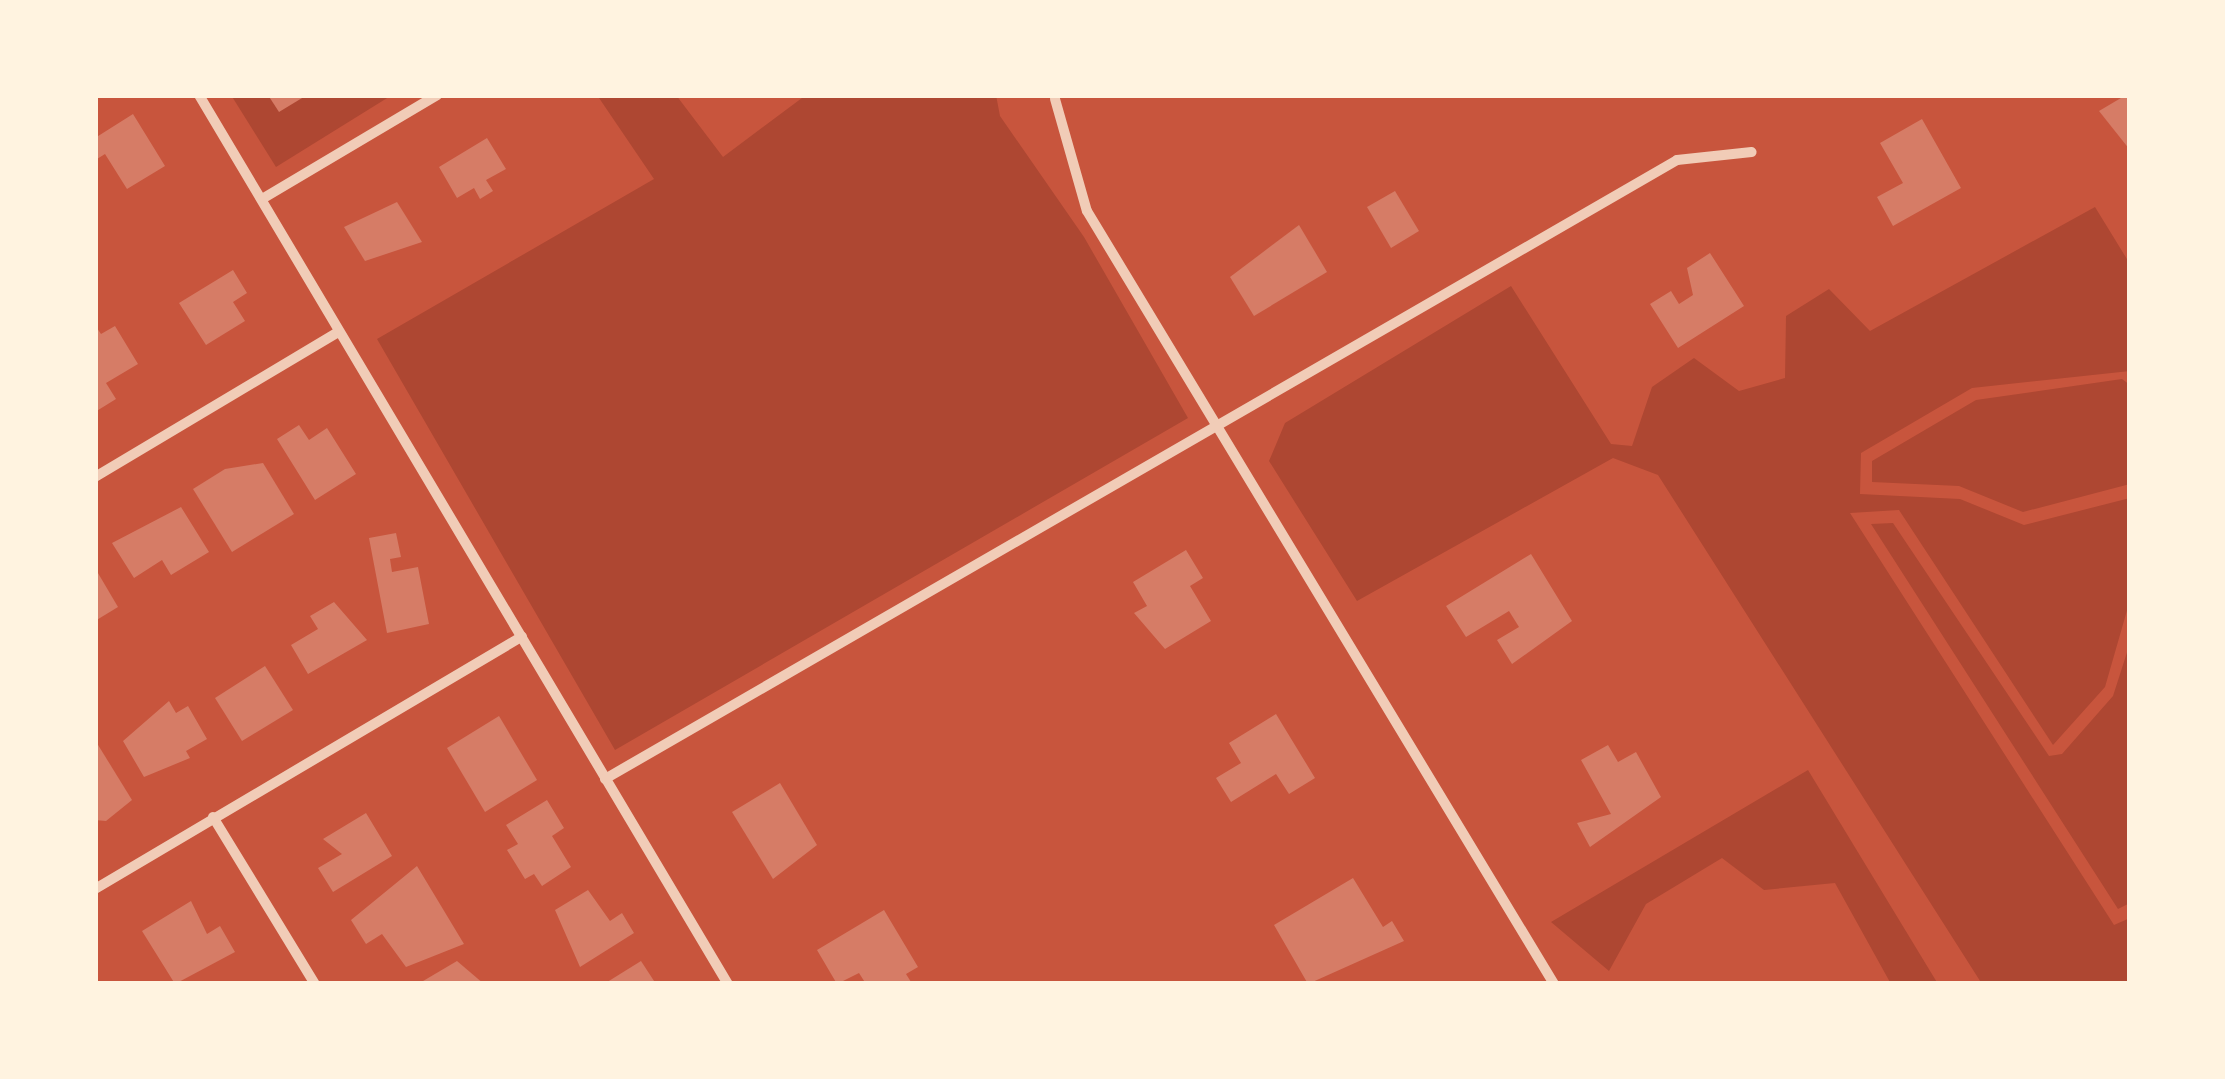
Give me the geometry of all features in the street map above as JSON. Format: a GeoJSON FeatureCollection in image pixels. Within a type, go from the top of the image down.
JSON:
{"type":"FeatureCollection","features":[{"type":"Feature","properties":{"kind":"street"},"geometry":{"type":"LineString","coordinates":[[199,95],[337,333],[728,984]]}},
{"type":"Feature","properties":{"kind":"street"},"geometry":{"type":"LineString","coordinates":[[262,199],[437,95]]}},
{"type":"Feature","properties":{"kind":"street"},"geometry":{"type":"LineString","coordinates":[[1056,99],[1087,211],[1554,984]]}},
{"type":"Feature","properties":{"kind":"street"},"geometry":{"type":"LineString","coordinates":[[606,779],[1219,430],[1677,160],[1752,152]]}},
{"type":"Feature","properties":{"kind":"street"},"geometry":{"type":"LineString","coordinates":[[95,477],[337,333]]}},
{"type":"Feature","properties":{"kind":"street"},"geometry":{"type":"LineString","coordinates":[[95,889],[522,636]]}},
{"type":"Feature","properties":{"kind":"street"},"geometry":{"type":"LineString","coordinates":[[213,817],[315,984]]}},
{"type":"Feature","properties":{"kind":"shaded area"},"geometry":{"type":"Polygon","coordinates":[[[231,95],[392,95],[276,167],[231,95]]]}},
{"type":"Feature","properties":{"kind":"shaded area"},"geometry":{"type":"Polygon","coordinates":[[[597,95],[676,95],[723,157],[806,95],[996,95],[1000,116],[1084,237],[1188,418],[615,750],[377,339],[654,179],[597,95]]]}},
{"type":"Feature","properties":{"kind":"shaded area"},"geometry":{"type":"Polygon","coordinates":[[[2095,207],[2130,264],[2130,371],[1972,388],[1861,453],[1860,494],[1960,499],[2024,525],[2130,498],[2130,600],[2105,687],[2053,745],[1899,510],[1850,513],[2114,925],[2130,918],[2130,984],[1982,984],[1658,475],[1613,458],[1357,601],[1269,461],[1285,423],[1511,286],[1611,444],[1632,446],[1652,387],[1694,358],[1739,391],[1785,378],[1786,316],[1829,289],[1870,331],[2095,207]]]}},
{"type":"Feature","properties":{"kind":"shaded area"},"geometry":{"type":"Polygon","coordinates":[[[2122,379],[2130,385],[2130,484],[2023,512],[1959,486],[1872,482],[1872,461],[1976,400],[2122,379]]]}},
{"type":"Feature","properties":{"kind":"shaded area"},"geometry":{"type":"Polygon","coordinates":[[[1893,523],[2049,756],[2062,754],[2113,696],[2130,643],[2130,903],[2118,909],[1871,524],[1893,523]]]}},
{"type":"Feature","properties":{"kind":"shaded area"},"geometry":{"type":"Polygon","coordinates":[[[1808,770],[1938,984],[1891,984],[1835,883],[1764,890],[1722,858],[1646,904],[1609,971],[1551,922],[1808,770]]]}},
{"type":"Feature","properties":{"kind":"building"},"geometry":{"type":"Polygon","coordinates":[[[268,95],[307,95],[279,112],[268,95]]]}},
{"type":"Feature","properties":{"kind":"building"},"geometry":{"type":"Polygon","coordinates":[[[2130,95],[2130,150],[2099,111],[2130,95]]]}},
{"type":"Feature","properties":{"kind":"building"},"geometry":{"type":"Polygon","coordinates":[[[133,114],[165,166],[127,189],[105,154],[97,159],[95,138],[133,114]]]}},
{"type":"Feature","properties":{"kind":"building"},"geometry":{"type":"Polygon","coordinates":[[[1922,119],[1961,188],[1893,226],[1877,197],[1903,183],[1880,143],[1922,119]]]}},
{"type":"Feature","properties":{"kind":"building"},"geometry":{"type":"Polygon","coordinates":[[[487,138],[506,169],[486,180],[493,191],[480,199],[474,188],[457,198],[439,167],[487,138]]]}},
{"type":"Feature","properties":{"kind":"building"},"geometry":{"type":"Polygon","coordinates":[[[1395,191],[1419,231],[1391,248],[1367,207],[1395,191]]]}},
{"type":"Feature","properties":{"kind":"building"},"geometry":{"type":"Polygon","coordinates":[[[397,202],[422,242],[365,261],[344,227],[397,202]]]}},
{"type":"Feature","properties":{"kind":"building"},"geometry":{"type":"Polygon","coordinates":[[[1299,225],[1327,272],[1254,316],[1230,277],[1299,225]]]}},
{"type":"Feature","properties":{"kind":"building"},"geometry":{"type":"Polygon","coordinates":[[[1710,253],[1744,306],[1678,348],[1650,304],[1671,291],[1679,304],[1693,295],[1687,268],[1710,253]]]}},
{"type":"Feature","properties":{"kind":"building"},"geometry":{"type":"Polygon","coordinates":[[[233,270],[247,293],[233,302],[245,321],[206,345],[179,303],[233,270]]]}},
{"type":"Feature","properties":{"kind":"building"},"geometry":{"type":"Polygon","coordinates":[[[95,325],[101,334],[115,326],[138,364],[106,383],[116,399],[95,412],[95,325]]]}},
{"type":"Feature","properties":{"kind":"building"},"geometry":{"type":"Polygon","coordinates":[[[299,425],[309,440],[327,428],[356,474],[315,500],[277,439],[299,425]]]}},
{"type":"Feature","properties":{"kind":"building"},"geometry":{"type":"Polygon","coordinates":[[[263,463],[294,514],[232,552],[193,489],[225,469],[263,463]]]}},
{"type":"Feature","properties":{"kind":"building"},"geometry":{"type":"Polygon","coordinates":[[[181,507],[209,552],[171,575],[162,560],[134,578],[112,543],[181,507]]]}},
{"type":"Feature","properties":{"kind":"building"},"geometry":{"type":"Polygon","coordinates":[[[396,533],[401,557],[390,559],[392,572],[418,567],[429,624],[387,633],[369,538],[396,533]]]}},
{"type":"Feature","properties":{"kind":"building"},"geometry":{"type":"Polygon","coordinates":[[[1186,550],[1203,578],[1190,586],[1211,621],[1165,649],[1134,613],[1147,606],[1133,582],[1186,550]]]}},
{"type":"Feature","properties":{"kind":"building"},"geometry":{"type":"Polygon","coordinates":[[[1531,554],[1572,621],[1512,664],[1497,640],[1519,627],[1509,611],[1466,637],[1446,606],[1531,554]]]}},
{"type":"Feature","properties":{"kind":"building"},"geometry":{"type":"Polygon","coordinates":[[[95,568],[118,607],[95,621],[95,568]]]}},
{"type":"Feature","properties":{"kind":"building"},"geometry":{"type":"Polygon","coordinates":[[[334,602],[367,640],[308,674],[291,645],[318,629],[310,616],[334,602]]]}},
{"type":"Feature","properties":{"kind":"building"},"geometry":{"type":"Polygon","coordinates":[[[265,666],[293,710],[242,741],[215,698],[265,666]]]}},
{"type":"Feature","properties":{"kind":"building"},"geometry":{"type":"Polygon","coordinates":[[[169,701],[176,713],[188,706],[207,739],[186,751],[190,758],[144,777],[123,741],[169,701]]]}},
{"type":"Feature","properties":{"kind":"building"},"geometry":{"type":"Polygon","coordinates":[[[1276,714],[1315,778],[1289,794],[1276,774],[1231,802],[1216,778],[1241,763],[1229,743],[1276,714]]]}},
{"type":"Feature","properties":{"kind":"building"},"geometry":{"type":"Polygon","coordinates":[[[499,716],[537,780],[485,812],[447,748],[499,716]]]}},
{"type":"Feature","properties":{"kind":"building"},"geometry":{"type":"Polygon","coordinates":[[[95,740],[132,800],[106,821],[95,820],[95,740]]]}},
{"type":"Feature","properties":{"kind":"building"},"geometry":{"type":"Polygon","coordinates":[[[1608,745],[1618,762],[1636,752],[1661,797],[1590,847],[1577,823],[1611,814],[1581,760],[1608,745]]]}},
{"type":"Feature","properties":{"kind":"building"},"geometry":{"type":"Polygon","coordinates":[[[780,783],[817,845],[773,879],[732,812],[780,783]]]}},
{"type":"Feature","properties":{"kind":"building"},"geometry":{"type":"Polygon","coordinates":[[[547,800],[564,828],[552,836],[571,867],[542,886],[534,874],[525,879],[507,850],[518,844],[506,825],[547,800]]]}},
{"type":"Feature","properties":{"kind":"building"},"geometry":{"type":"Polygon","coordinates":[[[366,813],[392,856],[333,892],[318,868],[342,854],[323,839],[366,813]]]}},
{"type":"Feature","properties":{"kind":"building"},"geometry":{"type":"Polygon","coordinates":[[[417,866],[464,944],[406,967],[382,934],[366,944],[351,920],[417,866]]]}},
{"type":"Feature","properties":{"kind":"building"},"geometry":{"type":"Polygon","coordinates":[[[1353,878],[1383,927],[1392,921],[1404,941],[1308,984],[1274,925],[1353,878]]]}},
{"type":"Feature","properties":{"kind":"building"},"geometry":{"type":"Polygon","coordinates":[[[588,890],[610,921],[622,913],[634,933],[580,967],[555,910],[588,890]]]}},
{"type":"Feature","properties":{"kind":"building"},"geometry":{"type":"Polygon","coordinates":[[[191,901],[207,934],[220,926],[235,952],[175,984],[142,931],[191,901]]]}},
{"type":"Feature","properties":{"kind":"building"},"geometry":{"type":"Polygon","coordinates":[[[884,910],[918,967],[906,974],[911,982],[866,984],[859,973],[837,984],[817,950],[884,910]]]}},
{"type":"Feature","properties":{"kind":"building"},"geometry":{"type":"Polygon","coordinates":[[[457,961],[484,984],[418,984],[457,961]]]}},
{"type":"Feature","properties":{"kind":"building"},"geometry":{"type":"Polygon","coordinates":[[[641,961],[656,984],[604,984],[641,961]]]}}]}
